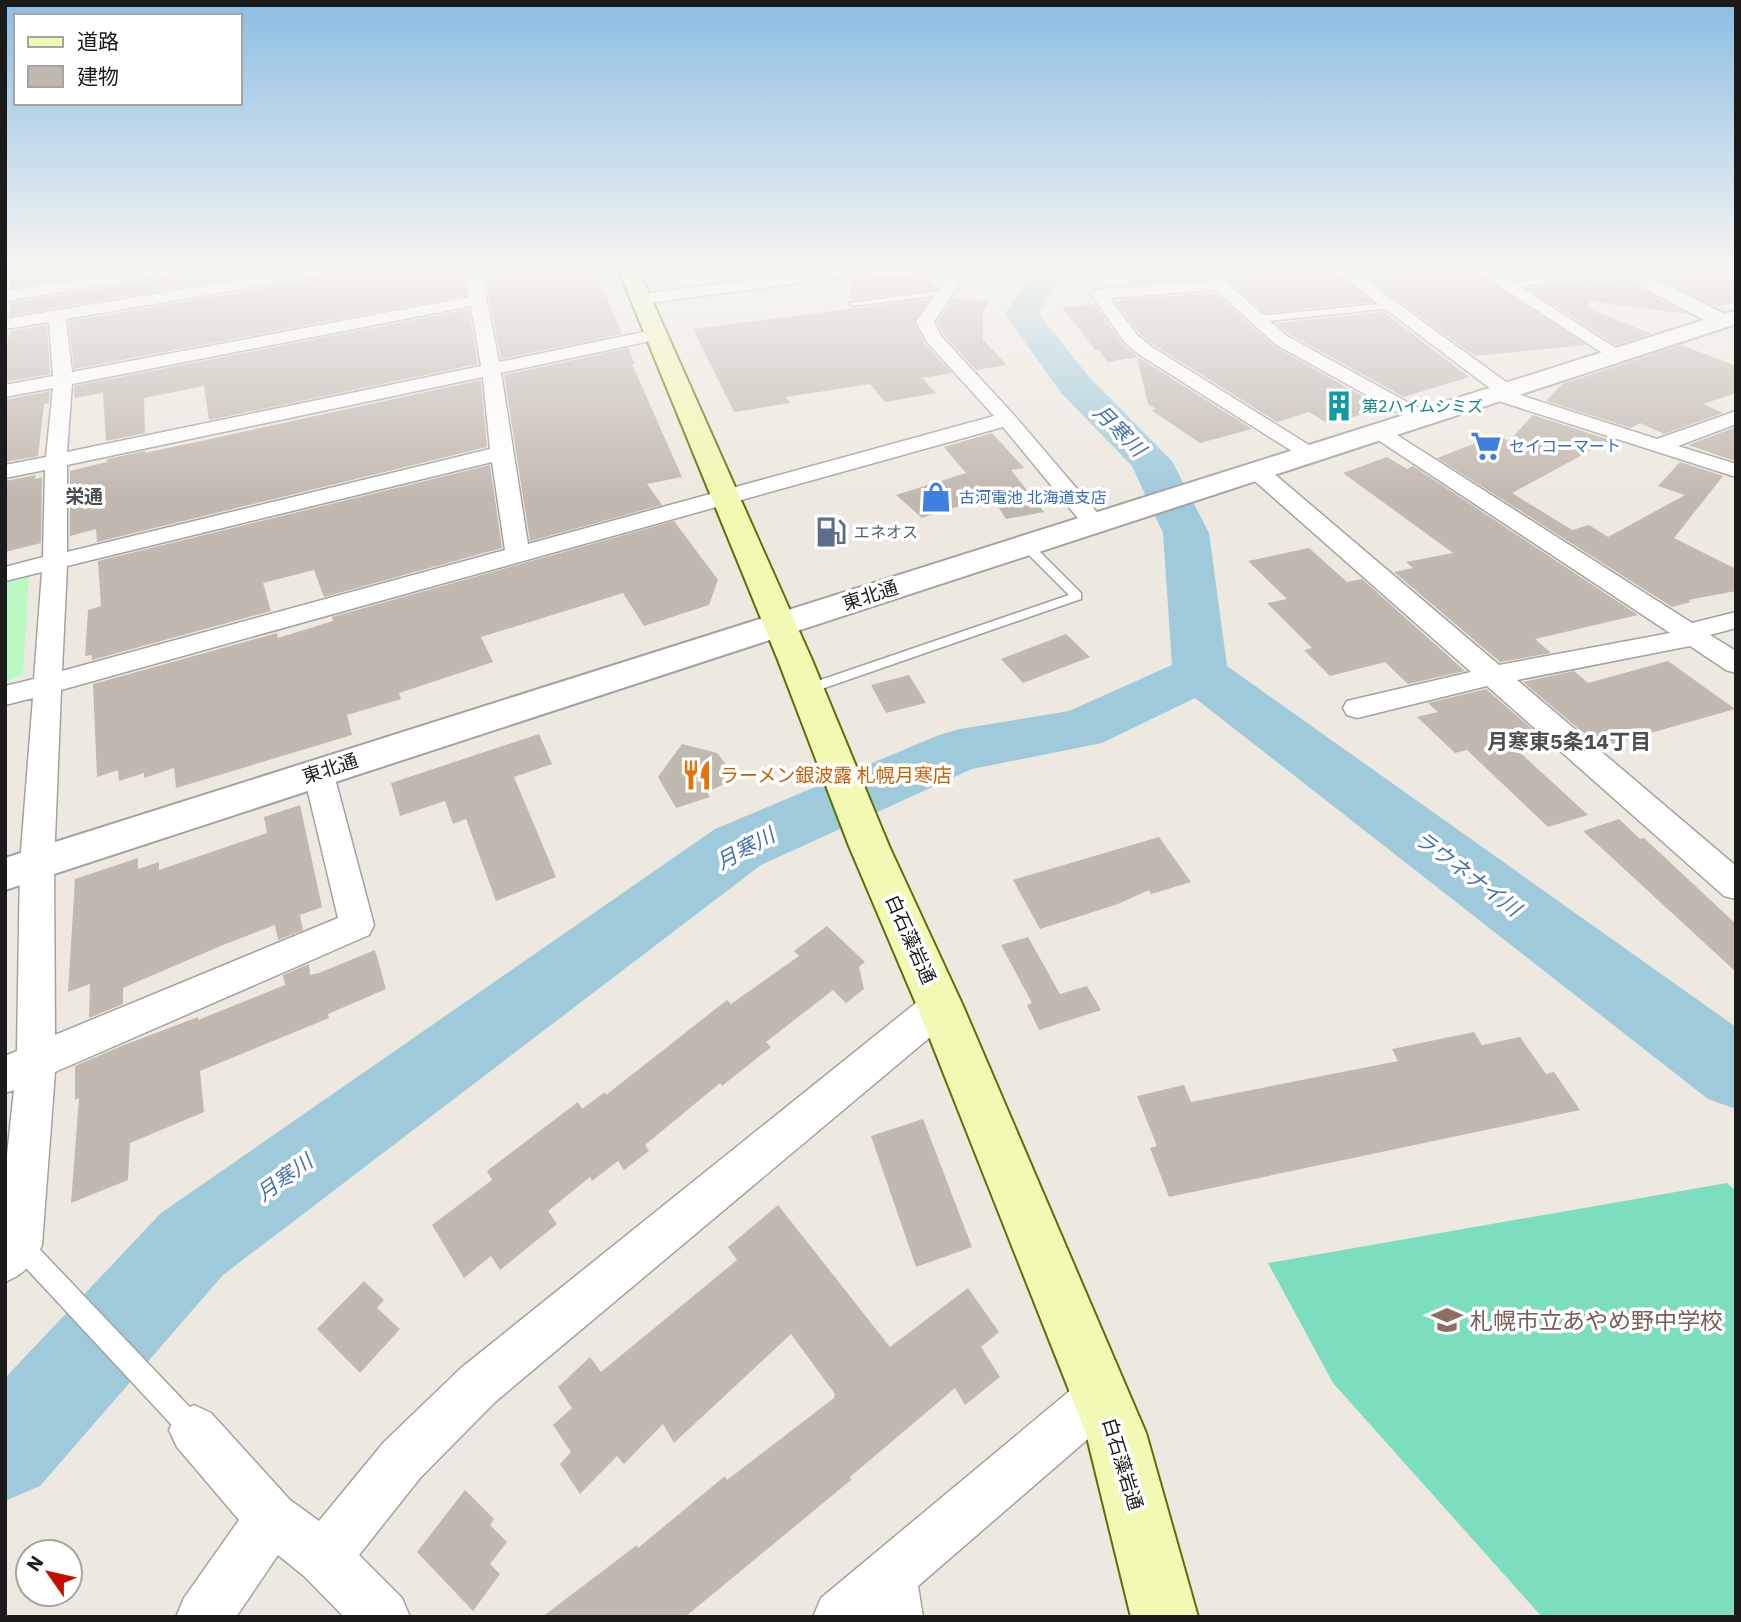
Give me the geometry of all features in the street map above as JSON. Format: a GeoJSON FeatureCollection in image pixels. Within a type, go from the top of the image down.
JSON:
{"type":"FeatureCollection","features":[{"type":"Feature","properties":{"kind":"main road","name":"白石藻岩通"},"geometry":{"type":"LineString","coordinates":[[663,347],[869,846],[940,1006],[1116,1433],[1165,1617]]}},
{"type":"Feature","properties":{"kind":"street"},"geometry":{"type":"LineString","coordinates":[[13,1252],[21,1069],[21,869],[47,685],[55,562],[56,461],[63,380],[60,347]]}},
{"type":"Feature","properties":{"kind":"street"},"geometry":{"type":"LineString","coordinates":[[5,391],[236,347]]}},
{"type":"Feature","properties":{"kind":"street"},"geometry":{"type":"LineString","coordinates":[[487,347],[518,555]]}},
{"type":"Feature","properties":{"kind":"street"},"geometry":{"type":"LineString","coordinates":[[5,472],[596,347]]}},
{"type":"Feature","properties":{"kind":"street"},"geometry":{"type":"LineString","coordinates":[[941,347],[1007,419],[1094,523]]}},
{"type":"Feature","properties":{"kind":"street"},"geometry":{"type":"LineString","coordinates":[[1141,347],[1310,454]]}},
{"type":"Feature","properties":{"kind":"street"},"geometry":{"type":"LineString","coordinates":[[1293,347],[1422,418]]}},
{"type":"Feature","properties":{"kind":"street"},"geometry":{"type":"LineString","coordinates":[[1442,347],[1501,393],[1736,471]]}},
{"type":"Feature","properties":{"kind":"street"},"geometry":{"type":"LineString","coordinates":[[1604,347],[1619,356]]}},
{"type":"Feature","properties":{"kind":"street","name":"東北通"},"geometry":{"type":"LineString","coordinates":[[21,869],[318,771],[1647,347]]}},
{"type":"Feature","properties":{"kind":"street"},"geometry":{"type":"LineString","coordinates":[[1658,446],[1736,416]]}},
{"type":"Feature","properties":{"kind":"street"},"geometry":{"type":"LineString","coordinates":[[5,696],[1007,419]]}},
{"type":"Feature","properties":{"kind":"street"},"geometry":{"type":"LineString","coordinates":[[1379,432],[1736,664]]}},
{"type":"Feature","properties":{"kind":"street"},"geometry":{"type":"LineString","coordinates":[[5,574],[501,453]]}},
{"type":"Feature","properties":{"kind":"street"},"geometry":{"type":"LineString","coordinates":[[1257,471],[1490,676],[1736,886]]}},
{"type":"Feature","properties":{"kind":"street"},"geometry":{"type":"LineString","coordinates":[[1357,708],[1490,676],[1694,635],[1736,620]]}},
{"type":"Feature","properties":{"kind":"street"},"geometry":{"type":"LineString","coordinates":[[21,1069],[357,925],[318,771]]}},
{"type":"Feature","properties":{"kind":"street"},"geometry":{"type":"LineString","coordinates":[[323,1557],[402,1460],[478,1385],[940,1006]]}},
{"type":"Feature","properties":{"kind":"street"},"geometry":{"type":"LineString","coordinates":[[840,1617],[893,1597],[1101,1396]]}},
{"type":"Feature","properties":{"kind":"street"},"geometry":{"type":"LineString","coordinates":[[176,1412],[272,1518],[323,1557],[383,1617]]}},
{"type":"Feature","properties":{"kind":"street"},"geometry":{"type":"LineString","coordinates":[[203,1617],[272,1518]]}},
{"type":"Feature","properties":{"kind":"lane"},"geometry":{"type":"LineString","coordinates":[[805,690],[1077,596],[1026,545]]}},
{"type":"Feature","properties":{"kind":"lane"},"geometry":{"type":"LineString","coordinates":[[13,1252],[61,1291],[176,1412]]}},
{"type":"Feature","properties":{"kind":"green space"},"geometry":{"type":"Polygon","coordinates":[[[29,576],[23,674],[5,682],[5,582],[29,576]]]}},
{"type":"Feature","properties":{"kind":"green space","name":"札幌市立あやめ野中学校"},"geometry":{"type":"Polygon","coordinates":[[[1727,1183],[1736,1191],[1736,1617],[1542,1617],[1333,1383],[1268,1263],[1727,1183]]]}},
{"type":"Feature","properties":{"kind":"building"},"geometry":{"type":"Polygon","coordinates":[[[7,347],[48,347],[50,374],[5,382],[7,347]]]}},
{"type":"Feature","properties":{"kind":"building"},"geometry":{"type":"Polygon","coordinates":[[[72,347],[192,347],[74,369],[72,347]]]}},
{"type":"Feature","properties":{"kind":"building"},"geometry":{"type":"Polygon","coordinates":[[[276,347],[475,347],[478,364],[209,420],[204,386],[144,398],[145,433],[106,441],[103,393],[74,398],[74,386],[276,347]]]}},
{"type":"Feature","properties":{"kind":"building"},"geometry":{"type":"Polygon","coordinates":[[[499,347],[561,347],[501,359],[499,347]]]}},
{"type":"Feature","properties":{"kind":"building"},"geometry":{"type":"Polygon","coordinates":[[[702,347],[928,347],[952,373],[922,378],[936,393],[885,402],[870,384],[786,397],[790,403],[734,412],[702,347]]]}},
{"type":"Feature","properties":{"kind":"building"},"geometry":{"type":"Polygon","coordinates":[[[955,347],[989,347],[1007,365],[976,370],[955,347]]]}},
{"type":"Feature","properties":{"kind":"building"},"geometry":{"type":"Polygon","coordinates":[[[1092,347],[1125,347],[1252,429],[1200,443],[1151,410],[1156,409],[1148,404],[1137,357],[1108,362],[1099,350],[1092,347]]]}},
{"type":"Feature","properties":{"kind":"building"},"geometry":{"type":"Polygon","coordinates":[[[1157,347],[1275,347],[1383,408],[1329,424],[1309,412],[1277,422],[1157,347]]]}},
{"type":"Feature","properties":{"kind":"building"},"geometry":{"type":"Polygon","coordinates":[[[1312,347],[1429,347],[1469,377],[1404,397],[1312,347]]]}},
{"type":"Feature","properties":{"kind":"building"},"geometry":{"type":"Polygon","coordinates":[[[1462,347],[1569,347],[1475,356],[1462,347]]]}},
{"type":"Feature","properties":{"kind":"building"},"geometry":{"type":"Polygon","coordinates":[[[1676,347],[1685,347],[1736,366],[1736,393],[1703,404],[1723,413],[1664,434],[1640,423],[1631,428],[1546,401],[1562,384],[1676,347]]]}},
{"type":"Feature","properties":{"kind":"building"},"geometry":{"type":"Polygon","coordinates":[[[628,348],[635,364],[632,364],[682,477],[647,484],[662,505],[530,541],[504,375],[628,348]]]}},
{"type":"Feature","properties":{"kind":"building"},"geometry":{"type":"Polygon","coordinates":[[[481,380],[487,447],[97,542],[96,529],[70,536],[70,471],[107,462],[107,459],[481,380]]]}},
{"type":"Feature","properties":{"kind":"building"},"geometry":{"type":"Polygon","coordinates":[[[50,391],[49,403],[44,404],[38,456],[5,462],[5,400],[50,391]]]}},
{"type":"Feature","properties":{"kind":"building"},"geometry":{"type":"Polygon","coordinates":[[[1533,415],[1610,440],[1512,493],[1572,530],[1589,525],[1608,537],[1685,495],[1658,486],[1680,462],[1723,476],[1674,538],[1736,569],[1736,591],[1688,600],[1691,602],[1672,607],[1437,458],[1497,435],[1509,441],[1533,415]]]}},
{"type":"Feature","properties":{"kind":"building"},"geometry":{"type":"Polygon","coordinates":[[[1736,427],[1735,461],[1688,445],[1736,427]]]}},
{"type":"Feature","properties":{"kind":"building"},"geometry":{"type":"Polygon","coordinates":[[[992,433],[1024,468],[1011,470],[1044,512],[1006,519],[991,496],[922,518],[896,495],[966,473],[944,447],[992,433]]]}},
{"type":"Feature","properties":{"kind":"building"},"geometry":{"type":"Polygon","coordinates":[[[1387,457],[1407,469],[1413,466],[1638,615],[1535,639],[1551,653],[1500,662],[1394,572],[1413,568],[1406,562],[1453,553],[1343,473],[1387,457]]]}},
{"type":"Feature","properties":{"kind":"building"},"geometry":{"type":"Polygon","coordinates":[[[490,465],[502,548],[324,597],[314,570],[263,583],[271,611],[92,660],[92,655],[85,656],[88,610],[101,606],[98,561],[490,465]]]}},
{"type":"Feature","properties":{"kind":"building"},"geometry":{"type":"Polygon","coordinates":[[[36,475],[35,479],[42,477],[41,543],[5,552],[5,481],[36,475]]]}},
{"type":"Feature","properties":{"kind":"building"},"geometry":{"type":"Polygon","coordinates":[[[674,521],[718,580],[709,605],[644,626],[623,593],[481,637],[493,662],[399,693],[401,699],[347,715],[352,735],[176,788],[174,768],[144,778],[144,773],[119,781],[118,770],[97,777],[93,684],[277,633],[278,638],[333,621],[332,617],[674,521]]]}},
{"type":"Feature","properties":{"kind":"building"},"geometry":{"type":"Polygon","coordinates":[[[1309,548],[1347,582],[1362,579],[1465,671],[1408,684],[1385,662],[1330,676],[1304,650],[1312,648],[1267,603],[1287,599],[1248,561],[1309,548]]]}},
{"type":"Feature","properties":{"kind":"building"},"geometry":{"type":"Polygon","coordinates":[[[1066,634],[1090,657],[1023,683],[1001,659],[1066,634]]]}},
{"type":"Feature","properties":{"kind":"building"},"geometry":{"type":"Polygon","coordinates":[[[1668,661],[1735,709],[1605,746],[1588,733],[1587,736],[1523,682],[1574,671],[1588,683],[1668,661]]]}},
{"type":"Feature","properties":{"kind":"building"},"geometry":{"type":"Polygon","coordinates":[[[909,675],[926,703],[886,713],[871,685],[909,675]]]}},
{"type":"Feature","properties":{"kind":"building"},"geometry":{"type":"Polygon","coordinates":[[[1486,689],[1532,729],[1503,737],[1588,815],[1548,827],[1467,750],[1455,753],[1417,717],[1438,712],[1428,703],[1486,689]]]}},
{"type":"Feature","properties":{"kind":"building"},"geometry":{"type":"Polygon","coordinates":[[[539,734],[552,764],[514,777],[556,877],[496,901],[466,819],[453,824],[445,801],[400,816],[391,783],[539,734]]]}},
{"type":"Feature","properties":{"kind":"building","name":"ラーメン銀波露 札幌月寒店"},"geometry":{"type":"Polygon","coordinates":[[[682,744],[717,753],[737,778],[707,792],[710,797],[676,808],[658,777],[682,744]]]}},
{"type":"Feature","properties":{"kind":"building"},"geometry":{"type":"Polygon","coordinates":[[[300,805],[322,907],[300,915],[303,930],[278,940],[275,925],[223,945],[123,988],[123,1004],[89,1018],[90,984],[68,992],[75,879],[138,858],[138,869],[159,862],[159,870],[267,833],[264,817],[300,805]]]}},
{"type":"Feature","properties":{"kind":"building"},"geometry":{"type":"Polygon","coordinates":[[[1619,819],[1640,839],[1644,838],[1736,924],[1736,972],[1583,831],[1619,819]]]}},
{"type":"Feature","properties":{"kind":"building"},"geometry":{"type":"Polygon","coordinates":[[[1159,837],[1191,882],[1151,894],[1149,890],[1118,904],[1040,929],[1013,880],[1159,837]]]}},
{"type":"Feature","properties":{"kind":"building"},"geometry":{"type":"Polygon","coordinates":[[[827,926],[865,962],[859,967],[864,989],[846,1003],[833,990],[766,1042],[771,1047],[722,1086],[720,1083],[645,1145],[649,1151],[624,1170],[618,1161],[592,1181],[590,1177],[548,1211],[557,1224],[500,1270],[491,1256],[464,1278],[432,1225],[492,1180],[487,1171],[578,1102],[582,1109],[605,1092],[606,1095],[727,1000],[731,1004],[799,956],[794,951],[827,926]]]}},
{"type":"Feature","properties":{"kind":"building"},"geometry":{"type":"Polygon","coordinates":[[[1028,937],[1060,994],[1087,986],[1101,1010],[1039,1030],[1027,1005],[1032,1003],[1001,945],[1028,937]]]}},
{"type":"Feature","properties":{"kind":"building"},"geometry":{"type":"Polygon","coordinates":[[[375,950],[386,989],[328,1014],[329,1018],[200,1071],[204,1112],[130,1143],[128,1180],[71,1203],[79,1098],[75,1100],[75,1066],[285,985],[283,975],[309,964],[310,975],[375,950]]]}},
{"type":"Feature","properties":{"kind":"building"},"geometry":{"type":"Polygon","coordinates":[[[1474,1032],[1482,1045],[1520,1037],[1546,1074],[1554,1072],[1580,1110],[1169,1197],[1150,1148],[1157,1146],[1137,1096],[1184,1085],[1191,1102],[1398,1061],[1392,1049],[1474,1032]]]}},
{"type":"Feature","properties":{"kind":"building"},"geometry":{"type":"Polygon","coordinates":[[[923,1119],[972,1247],[916,1267],[871,1136],[923,1119]]]}},
{"type":"Feature","properties":{"kind":"building"},"geometry":{"type":"Polygon","coordinates":[[[778,1205],[890,1347],[968,1288],[999,1332],[981,1347],[1000,1377],[965,1405],[955,1388],[850,1477],[851,1480],[685,1617],[542,1617],[637,1545],[638,1548],[725,1476],[727,1480],[834,1398],[835,1394],[791,1334],[674,1443],[663,1424],[624,1464],[617,1456],[580,1494],[560,1464],[571,1452],[553,1425],[572,1408],[558,1387],[590,1357],[601,1372],[737,1260],[728,1247],[778,1205]]]}},
{"type":"Feature","properties":{"kind":"building"},"geometry":{"type":"Polygon","coordinates":[[[364,1281],[384,1300],[377,1308],[400,1329],[360,1373],[317,1329],[364,1281]]]}},
{"type":"Feature","properties":{"kind":"building"},"geometry":{"type":"Polygon","coordinates":[[[465,1490],[494,1519],[490,1525],[507,1542],[490,1564],[500,1574],[473,1611],[417,1552],[465,1490]]]}},
{"type":"Feature","properties":{"kind":"waterway","name":"月寒川"},"geometry":{"type":"LineString","coordinates":[[1046,347],[1075,385],[1151,461],[1186,533],[1200,674]]}},
{"type":"Feature","properties":{"kind":"waterway","name":"月寒川"},"geometry":{"type":"LineString","coordinates":[[5,1451],[192,1244],[738,847],[960,750],[1081,729],[1200,674]]}},
{"type":"Feature","properties":{"kind":"waterway","name":"ラウネナイ川"},"geometry":{"type":"LineString","coordinates":[[1200,674],[1736,1073]]}},
{"type":"Feature","properties":{"kind":"place","name":"第2ハイムシミズ"},"geometry":{"type":"Point","coordinates":[1339,406]}},
{"type":"Feature","properties":{"kind":"place","name":"セイコーマート"},"geometry":{"type":"Point","coordinates":[1486,446]}},
{"type":"Feature","properties":{"kind":"place","name":"古河電池 北海道支店"},"geometry":{"type":"Point","coordinates":[936,497]}},
{"type":"Feature","properties":{"kind":"place","name":"エネオス"},"geometry":{"type":"Point","coordinates":[831,532]}},
{"type":"Feature","properties":{"kind":"place","name":"ラーメン銀波露 札幌月寒店"},"geometry":{"type":"Point","coordinates":[697,775]}},
{"type":"Feature","properties":{"kind":"place","name":"札幌市立あやめ野中学校"},"geometry":{"type":"Point","coordinates":[1447,1320]}},
{"type":"Feature","properties":{"kind":"district","name":"栄通"},"geometry":{"type":"Point","coordinates":[84,496]}},
{"type":"Feature","properties":{"kind":"district","name":"月寒東5条14丁目"},"geometry":{"type":"Point","coordinates":[1569,741]}}]}
